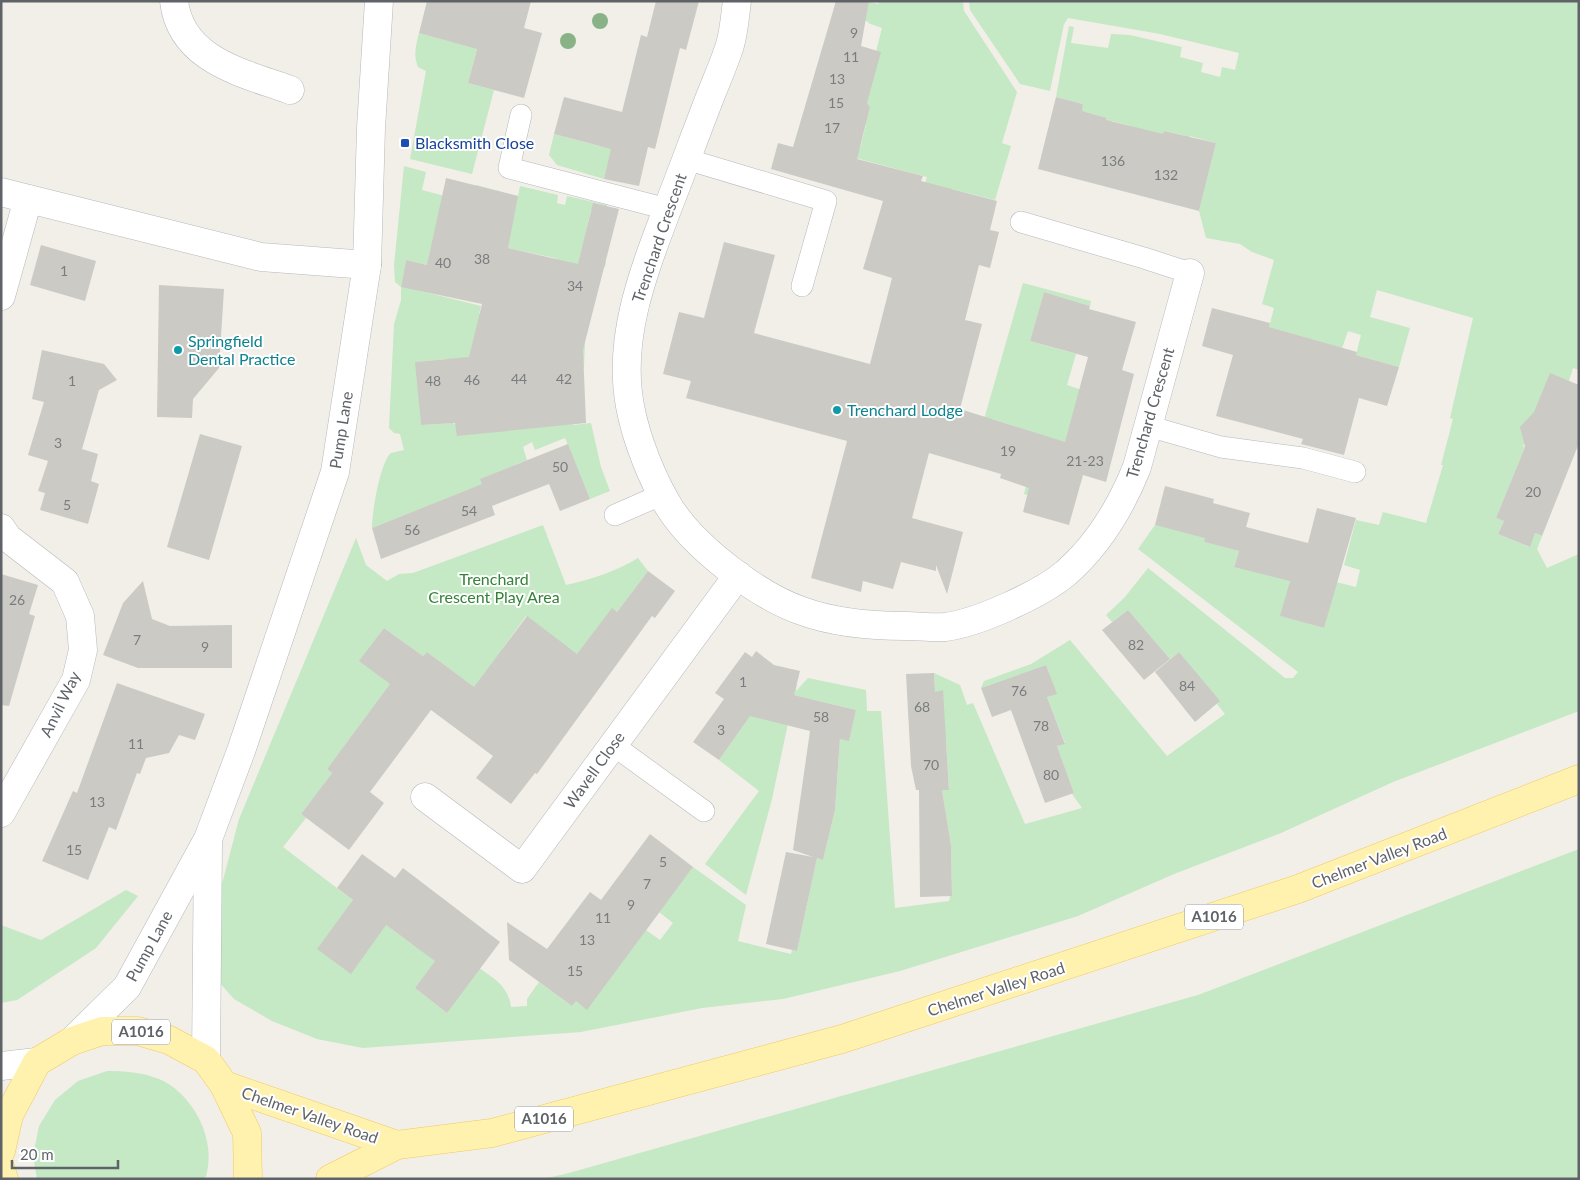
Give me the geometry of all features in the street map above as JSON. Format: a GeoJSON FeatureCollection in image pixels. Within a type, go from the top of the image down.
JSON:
{"type":"FeatureCollection","features":[{"type":"Feature","properties":{"kind":"main road","name":"Chelmer Valley Road"},"geometry":{"type":"LineString","coordinates":[[330,1179],[397,1145],[492,1133],[842,1039],[1298,889],[1579,779]]}},
{"type":"Feature","properties":{"kind":"main road","name":"A1016"},"geometry":{"type":"LineString","coordinates":[[37,1062],[72,1041],[102,1031],[138,1031],[170,1040],[206,1060],[224,1085],[247,1133],[248,1179]]}},
{"type":"Feature","properties":{"kind":"main road"},"geometry":{"type":"LineString","coordinates":[[1,1151],[9,1114],[37,1062]]}},
{"type":"Feature","properties":{"kind":"main road","name":"Chelmer Valley Road"},"geometry":{"type":"LineString","coordinates":[[224,1085],[397,1145]]}},
{"type":"Feature","properties":{"kind":"main road"},"geometry":{"type":"LineString","coordinates":[[1,1170],[4,1179]]}},
{"type":"Feature","properties":{"kind":"street"},"geometry":{"type":"LineString","coordinates":[[174,1],[181,25],[198,49],[211,59],[290,90]]}},
{"type":"Feature","properties":{"kind":"street","name":"Pump Lane"},"geometry":{"type":"LineString","coordinates":[[72,1041],[126,987],[208,839],[241,751],[335,472],[367,265],[371,128],[379,1]]}},
{"type":"Feature","properties":{"kind":"street","name":"Trenchard Crescent"},"geometry":{"type":"LineString","coordinates":[[737,1],[730,45],[686,159],[636,299],[626,355],[630,407],[648,463],[672,511],[704,546],[738,576],[767,595],[800,611],[839,622],[881,626],[947,626],[994,612],[1036,593],[1066,572],[1102,534],[1126,494],[1148,426],[1190,273]]}},
{"type":"Feature","properties":{"kind":"street"},"geometry":{"type":"LineString","coordinates":[[1,192],[261,257],[367,265]]}},
{"type":"Feature","properties":{"kind":"street"},"geometry":{"type":"LineString","coordinates":[[1,296],[28,199]]}},
{"type":"Feature","properties":{"kind":"street","name":"Anvil Way"},"geometry":{"type":"LineString","coordinates":[[1,528],[8,538],[64,582],[80,616],[83,650],[76,680],[1,813]]}},
{"type":"Feature","properties":{"kind":"street","name":"Wavell Close"},"geometry":{"type":"LineString","coordinates":[[425,797],[522,869],[738,576]]}},
{"type":"Feature","properties":{"kind":"street","name":"Pump Lane"},"geometry":{"type":"LineString","coordinates":[[206,1060],[208,839]]}},
{"type":"Feature","properties":{"kind":"street"},"geometry":{"type":"LineString","coordinates":[[1,1066],[37,1062]]}},
{"type":"Feature","properties":{"kind":"lane"},"geometry":{"type":"LineString","coordinates":[[521,115],[509,168],[668,209]]}},
{"type":"Feature","properties":{"kind":"lane"},"geometry":{"type":"LineString","coordinates":[[686,159],[826,201],[802,286]]}},
{"type":"Feature","properties":{"kind":"lane"},"geometry":{"type":"LineString","coordinates":[[1021,222],[1190,273]]}},
{"type":"Feature","properties":{"kind":"lane"},"geometry":{"type":"LineString","coordinates":[[1148,426],[1221,446],[1303,458],[1355,472]]}},
{"type":"Feature","properties":{"kind":"lane"},"geometry":{"type":"LineString","coordinates":[[615,515],[663,494]]}},
{"type":"Feature","properties":{"kind":"lane"},"geometry":{"type":"LineString","coordinates":[[613,745],[704,811]]}},
{"type":"Feature","properties":{"kind":"green space"},"geometry":{"type":"Polygon","coordinates":[[[836,1],[867,1],[878,4],[879,1],[963,1],[964,11],[1017,92],[1002,143],[1011,146],[995,200],[952,189],[940,232],[914,225],[927,177],[807,145],[798,131],[860,148],[866,125],[844,119],[866,120],[870,107],[864,99],[882,28],[869,22],[833,12],[836,1]]]}},
{"type":"Feature","properties":{"kind":"green space","name":"Trenchard Crescent Play Area"},"geometry":{"type":"Polygon","coordinates":[[[969,1],[1579,1],[1579,370],[1573,368],[1569,381],[1550,374],[1523,446],[1525,447],[1496,518],[1504,521],[1498,534],[1529,547],[1535,533],[1542,536],[1537,549],[1547,568],[1579,554],[1579,711],[1393,782],[1281,833],[1174,874],[1078,916],[900,971],[783,999],[702,1008],[581,1032],[363,1048],[317,1039],[272,1021],[234,999],[218,981],[214,958],[222,884],[239,819],[356,538],[366,565],[387,581],[399,574],[413,573],[543,525],[566,585],[603,574],[638,558],[648,571],[617,612],[612,609],[567,669],[526,616],[503,648],[515,718],[427,652],[423,656],[384,628],[360,661],[397,689],[388,687],[327,769],[332,773],[301,814],[306,818],[283,847],[367,911],[351,973],[379,934],[379,920],[412,944],[421,932],[439,956],[415,988],[447,1013],[473,964],[497,981],[506,993],[511,1007],[527,1006],[527,999],[539,982],[572,1006],[576,1001],[587,1009],[646,930],[660,940],[673,923],[659,912],[693,867],[746,905],[738,941],[791,954],[792,950],[797,951],[817,858],[823,860],[835,810],[840,739],[849,740],[856,710],[794,695],[772,799],[746,895],[705,864],[759,791],[719,760],[749,717],[741,712],[797,682],[796,691],[808,678],[866,690],[867,711],[881,711],[895,908],[949,901],[950,896],[952,896],[951,845],[942,790],[949,789],[946,740],[938,739],[934,673],[960,685],[967,705],[973,703],[1025,824],[1082,808],[1072,794],[1074,793],[1057,746],[1065,743],[1047,697],[1056,693],[1046,665],[981,688],[984,681],[1031,664],[1070,640],[1167,756],[1225,714],[1217,704],[1219,701],[1179,652],[1170,659],[1128,610],[1112,622],[1106,615],[1125,597],[1148,568],[1285,678],[1293,678],[1298,672],[1138,549],[1155,525],[1206,536],[1204,542],[1239,551],[1234,566],[1293,570],[1281,616],[1324,628],[1336,582],[1356,587],[1360,570],[1344,565],[1356,520],[1379,525],[1383,512],[1426,523],[1443,465],[1441,465],[1453,419],[1450,418],[1473,318],[1377,290],[1370,317],[1410,328],[1399,367],[1356,355],[1361,335],[1348,331],[1342,348],[1269,327],[1274,308],[1262,304],[1274,260],[1252,252],[1240,244],[1206,238],[1199,211],[1216,143],[1190,136],[1186,153],[1186,136],[1164,131],[1160,145],[1134,127],[1112,121],[1103,131],[1107,118],[1086,112],[1078,124],[1083,104],[1056,97],[1069,26],[1074,27],[1071,43],[1108,48],[1111,34],[1130,35],[1182,47],[1180,57],[1203,63],[1201,72],[1220,77],[1222,67],[1235,70],[1239,53],[1160,34],[1068,18],[1064,24],[1050,91],[1020,84],[970,10],[969,1]]]}},
{"type":"Feature","properties":{"kind":"green space"},"geometry":{"type":"Polygon","coordinates":[[[419,33],[471,47],[479,41],[468,83],[494,90],[472,174],[410,159],[426,71],[418,67],[415,54],[419,33]]]}},
{"type":"Feature","properties":{"kind":"green space"},"geometry":{"type":"Polygon","coordinates":[[[554,134],[599,146],[614,140],[604,179],[557,165],[549,155],[554,134]]]}},
{"type":"Feature","properties":{"kind":"green space"},"geometry":{"type":"Polygon","coordinates":[[[404,166],[426,172],[422,190],[452,198],[473,195],[476,185],[518,196],[520,186],[558,195],[557,203],[565,205],[567,196],[607,205],[605,213],[591,210],[586,232],[595,258],[606,261],[605,267],[587,263],[584,277],[555,258],[508,248],[427,265],[406,260],[401,286],[481,306],[479,314],[585,341],[584,368],[446,359],[416,362],[421,425],[453,423],[456,425],[572,417],[573,425],[591,423],[601,467],[610,491],[590,499],[565,438],[535,450],[532,442],[523,447],[527,460],[481,479],[483,484],[372,528],[373,511],[383,466],[391,453],[404,450],[400,434],[394,433],[389,428],[394,324],[401,300],[401,287],[395,282],[394,265],[404,166]]]}},
{"type":"Feature","properties":{"kind":"green space"},"geometry":{"type":"Polygon","coordinates":[[[1023,283],[1091,301],[1090,306],[1044,292],[1030,341],[1076,354],[1067,385],[1079,389],[1115,418],[1027,495],[1024,494],[1039,434],[992,419],[971,465],[1023,283]]]}},
{"type":"Feature","properties":{"kind":"green space"},"geometry":{"type":"Polygon","coordinates":[[[1579,849],[1579,1179],[543,1179],[1198,995],[1579,849]]]}},
{"type":"Feature","properties":{"kind":"green space"},"geometry":{"type":"Polygon","coordinates":[[[126,890],[138,896],[96,948],[17,1000],[1,1003],[1,925],[41,940],[126,890]]]}},
{"type":"Feature","properties":{"kind":"green space"},"geometry":{"type":"Polygon","coordinates":[[[107,1071],[133,1072],[159,1079],[172,1086],[183,1096],[200,1121],[205,1135],[208,1165],[205,1179],[37,1179],[33,1156],[39,1126],[55,1100],[78,1081],[107,1071]]]}},
{"type":"Feature","properties":{"kind":"building"},"geometry":{"type":"Polygon","coordinates":[[[427,1],[531,1],[524,28],[542,33],[524,98],[468,83],[477,49],[419,33],[427,1]]]}},
{"type":"Feature","properties":{"kind":"building"},"geometry":{"type":"Polygon","coordinates":[[[656,1],[699,1],[686,50],[680,48],[655,149],[648,147],[639,186],[604,179],[611,149],[554,134],[564,97],[622,112],[641,35],[647,37],[656,1]]]}},
{"type":"Feature","properties":{"kind":"building"},"geometry":{"type":"Polygon","coordinates":[[[836,1],[869,1],[861,46],[881,52],[867,103],[870,107],[857,159],[923,176],[921,181],[997,201],[990,230],[999,232],[990,268],[979,265],[965,320],[982,324],[960,409],[1065,442],[1088,357],[1030,341],[1044,292],[1090,306],[1089,309],[1136,322],[1122,370],[1134,374],[1106,482],[1083,475],[1069,525],[1023,512],[1029,488],[1000,478],[1001,474],[929,453],[912,518],[963,532],[947,594],[936,565],[936,571],[901,562],[893,589],[863,581],[861,592],[811,578],[847,441],[686,398],[691,381],[663,374],[679,312],[704,318],[724,242],[775,255],[754,333],[870,364],[892,278],[863,269],[883,201],[771,169],[778,143],[793,147],[836,1]]]}},
{"type":"Feature","properties":{"kind":"building"},"geometry":{"type":"Polygon","coordinates":[[[1056,97],[1083,104],[1082,111],[1107,118],[1106,120],[1163,134],[1164,131],[1216,143],[1199,211],[1038,169],[1056,97]]]}},
{"type":"Feature","properties":{"kind":"building"},"geometry":{"type":"Polygon","coordinates":[[[446,178],[518,196],[508,248],[578,264],[593,203],[619,209],[583,350],[586,423],[457,436],[455,423],[421,425],[415,362],[469,357],[482,304],[401,287],[406,260],[427,265],[446,178]]]}},
{"type":"Feature","properties":{"kind":"building"},"geometry":{"type":"Polygon","coordinates":[[[41,245],[96,261],[85,301],[30,285],[41,245]]]}},
{"type":"Feature","properties":{"kind":"building","name":"Springfield Dental Practice"},"geometry":{"type":"Polygon","coordinates":[[[159,285],[224,289],[219,368],[193,399],[192,418],[157,417],[159,285]]]}},
{"type":"Feature","properties":{"kind":"building"},"geometry":{"type":"Polygon","coordinates":[[[1212,308],[1270,323],[1269,327],[1357,352],[1356,355],[1399,367],[1387,406],[1359,398],[1344,455],[1301,444],[1303,439],[1216,416],[1233,355],[1202,346],[1212,308]]]}},
{"type":"Feature","properties":{"kind":"building"},"geometry":{"type":"Polygon","coordinates":[[[42,350],[104,364],[117,380],[99,390],[82,449],[98,454],[91,481],[99,484],[88,524],[40,510],[45,493],[38,491],[48,461],[28,455],[44,402],[32,399],[42,350]]]}},
{"type":"Feature","properties":{"kind":"building"},"geometry":{"type":"Polygon","coordinates":[[[1550,373],[1579,385],[1579,443],[1542,536],[1535,533],[1530,547],[1498,534],[1504,521],[1496,518],[1525,447],[1520,427],[1534,412],[1550,373]]]}},
{"type":"Feature","properties":{"kind":"building"},"geometry":{"type":"Polygon","coordinates":[[[200,434],[242,446],[209,560],[167,547],[200,434]]]}},
{"type":"Feature","properties":{"kind":"building"},"geometry":{"type":"Polygon","coordinates":[[[568,444],[590,499],[560,511],[549,484],[492,506],[495,515],[381,559],[372,528],[482,484],[487,496],[480,479],[568,444]]]}},
{"type":"Feature","properties":{"kind":"building"},"geometry":{"type":"Polygon","coordinates":[[[1165,486],[1214,499],[1213,503],[1250,513],[1246,527],[1308,543],[1317,508],[1356,518],[1324,628],[1280,616],[1290,581],[1234,567],[1239,551],[1204,542],[1205,538],[1155,525],[1165,486]]]}},
{"type":"Feature","properties":{"kind":"building"},"geometry":{"type":"Polygon","coordinates":[[[648,571],[675,591],[655,618],[652,616],[537,774],[535,773],[511,804],[476,778],[493,756],[431,710],[370,792],[384,803],[349,850],[301,814],[332,773],[327,769],[390,684],[359,661],[384,628],[423,656],[427,652],[474,687],[527,616],[577,654],[612,608],[617,612],[648,571]]]}},
{"type":"Feature","properties":{"kind":"building"},"geometry":{"type":"Polygon","coordinates":[[[1,574],[38,585],[29,614],[35,616],[9,706],[1,705],[1,574]]]}},
{"type":"Feature","properties":{"kind":"building"},"geometry":{"type":"Polygon","coordinates":[[[143,581],[152,619],[170,626],[232,625],[232,668],[138,668],[103,655],[123,603],[143,581]]]}},
{"type":"Feature","properties":{"kind":"building"},"geometry":{"type":"Polygon","coordinates":[[[1128,610],[1170,659],[1144,680],[1102,630],[1128,610]]]}},
{"type":"Feature","properties":{"kind":"building"},"geometry":{"type":"Polygon","coordinates":[[[756,651],[774,665],[800,671],[794,695],[856,710],[849,741],[840,739],[835,810],[823,860],[817,858],[797,951],[766,944],[786,852],[813,857],[793,850],[810,731],[750,716],[719,760],[693,742],[724,699],[715,693],[745,652],[752,657],[756,651]]]}},
{"type":"Feature","properties":{"kind":"building"},"geometry":{"type":"Polygon","coordinates":[[[1179,652],[1220,701],[1195,722],[1155,672],[1179,652]]]}},
{"type":"Feature","properties":{"kind":"building"},"geometry":{"type":"Polygon","coordinates":[[[1046,665],[1057,694],[1047,697],[1065,744],[1057,746],[1074,793],[1045,803],[1011,710],[992,717],[981,688],[1046,665]]]}},
{"type":"Feature","properties":{"kind":"building"},"geometry":{"type":"Polygon","coordinates":[[[934,673],[935,692],[943,690],[949,790],[942,790],[951,845],[952,896],[920,897],[919,790],[916,790],[911,766],[906,674],[934,673]]]}},
{"type":"Feature","properties":{"kind":"building"},"geometry":{"type":"Polygon","coordinates":[[[117,683],[205,714],[195,740],[179,735],[169,753],[146,758],[140,774],[137,773],[116,830],[109,827],[88,880],[42,861],[73,791],[77,793],[117,683]]]}},
{"type":"Feature","properties":{"kind":"building"},"geometry":{"type":"Polygon","coordinates":[[[650,834],[693,867],[587,1010],[576,1001],[572,1006],[509,960],[507,922],[547,949],[590,892],[601,900],[650,834]]]}},
{"type":"Feature","properties":{"kind":"building"},"geometry":{"type":"Polygon","coordinates":[[[362,854],[395,878],[403,868],[500,942],[447,1013],[415,988],[435,961],[386,925],[351,974],[317,949],[353,900],[337,888],[362,854]]]}},
{"type":"Feature","properties":{"kind":"place","name":"Blacksmith Close"},"geometry":{"type":"Point","coordinates":[405,143]}},
{"type":"Feature","properties":{"kind":"place","name":"Springfield Dental Practice"},"geometry":{"type":"Point","coordinates":[178,350]}},
{"type":"Feature","properties":{"kind":"place","name":"Trenchard Lodge"},"geometry":{"type":"Point","coordinates":[837,410]}}]}
